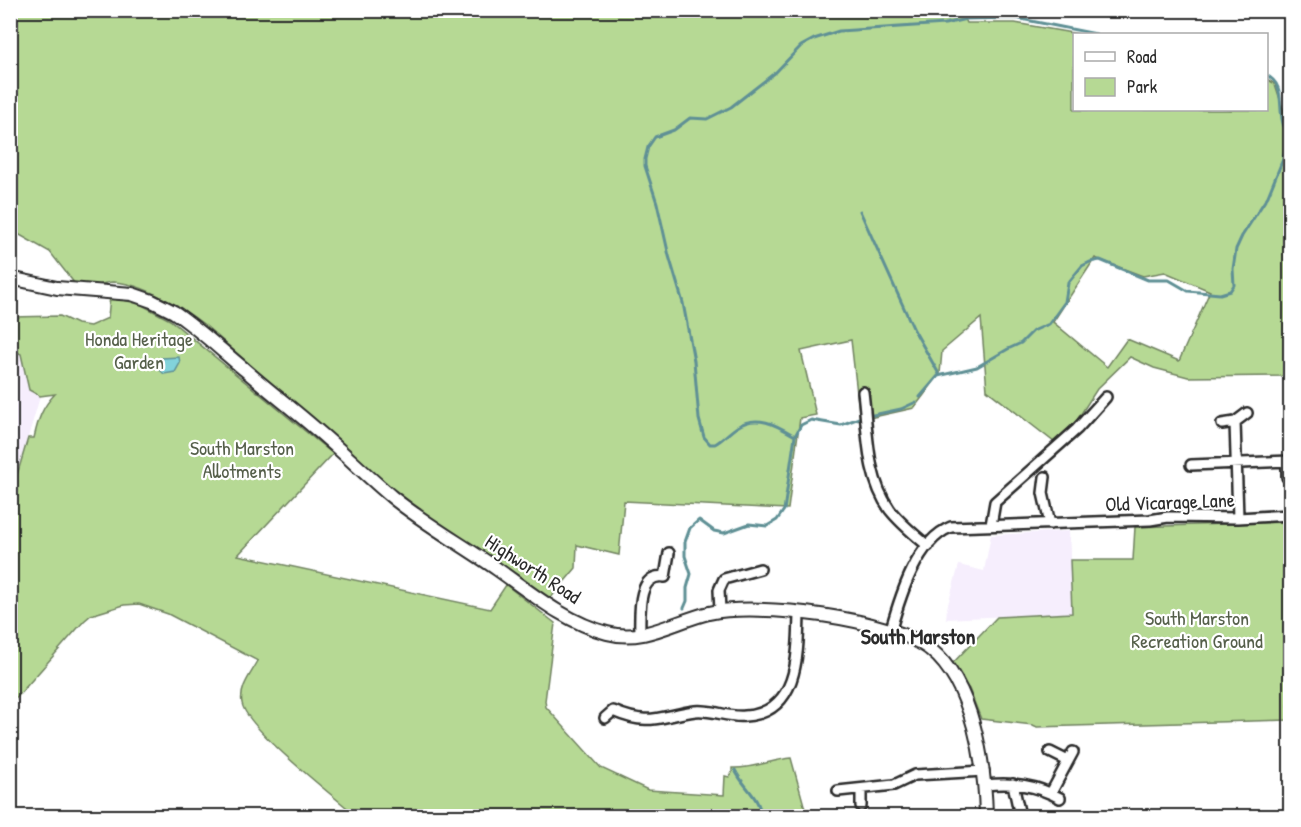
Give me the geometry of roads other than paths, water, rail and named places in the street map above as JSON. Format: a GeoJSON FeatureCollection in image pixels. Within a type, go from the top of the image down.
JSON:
{"type":"FeatureCollection","features":[{"type":"Feature","properties":{"kind":"street","name":"Highworth Road"},"geometry":{"type":"LineString","coordinates":[[10,278],[57,288],[132,294],[174,312],[317,430],[394,499],[570,617],[606,633],[620,636],[640,635],[720,611],[755,610],[799,613],[874,625],[891,629],[930,649],[952,675],[970,715],[984,771],[986,816]]}},
{"type":"Feature","properties":{"kind":"street"},"geometry":{"type":"LineString","coordinates":[[862,392],[864,418],[880,495],[895,516],[927,546]]}},
{"type":"Feature","properties":{"kind":"street"},"geometry":{"type":"LineString","coordinates":[[991,525],[995,502],[1077,429],[1106,397]]}},
{"type":"Feature","properties":{"kind":"street"},"geometry":{"type":"LineString","coordinates":[[1222,424],[1235,422],[1247,413]]}},
{"type":"Feature","properties":{"kind":"street"},"geometry":{"type":"LineString","coordinates":[[1235,422],[1238,518]]}},
{"type":"Feature","properties":{"kind":"street"},"geometry":{"type":"LineString","coordinates":[[1191,465],[1288,461],[1287,477]]}},
{"type":"Feature","properties":{"kind":"street"},"geometry":{"type":"LineString","coordinates":[[1045,477],[1043,493],[1050,524]]}},
{"type":"Feature","properties":{"kind":"street","name":"Old Vicarage Lane"},"geometry":{"type":"LineString","coordinates":[[891,629],[909,578],[927,546],[937,534],[951,527],[1150,520],[1168,517],[1238,518],[1290,515]]}},
{"type":"Feature","properties":{"kind":"street"},"geometry":{"type":"LineString","coordinates":[[640,635],[644,588],[650,579],[665,577],[669,553]]}},
{"type":"Feature","properties":{"kind":"street"},"geometry":{"type":"LineString","coordinates":[[720,611],[719,590],[724,579],[760,569]]}},
{"type":"Feature","properties":{"kind":"street"},"geometry":{"type":"LineString","coordinates":[[610,710],[635,719],[652,720],[707,711],[747,716],[766,710],[778,702],[791,682],[798,651],[799,613]]}},
{"type":"Feature","properties":{"kind":"street"},"geometry":{"type":"LineString","coordinates":[[1050,752],[1071,756],[1051,793]]}},
{"type":"Feature","properties":{"kind":"street"},"geometry":{"type":"LineString","coordinates":[[838,791],[894,785],[915,775],[984,771]]}},
{"type":"Feature","properties":{"kind":"street"},"geometry":{"type":"LineString","coordinates":[[1013,784],[1020,816]]}},
{"type":"Feature","properties":{"kind":"street"},"geometry":{"type":"LineString","coordinates":[[985,785],[1013,784],[1039,788],[1060,798]]}},
{"type":"Feature","properties":{"kind":"street"},"geometry":{"type":"LineString","coordinates":[[861,789],[861,806]]}},
{"type":"Feature","properties":{"kind":"water"},"geometry":{"type":"Polygon","coordinates":[[[179,357],[180,363],[175,372],[164,374],[160,370],[159,364],[162,358],[179,357]]]}},
{"type":"Feature","properties":{"kind":"waterway"},"geometry":{"type":"LineString","coordinates":[[795,436],[767,422],[752,421],[737,427],[715,444],[710,444],[704,437],[699,419],[694,361],[683,303],[645,166],[648,147],[655,137],[674,130],[690,118],[707,119],[731,107],[776,72],[801,46],[839,31],[945,24],[966,19],[1016,18],[1091,33]]}},
{"type":"Feature","properties":{"kind":"waterway"},"geometry":{"type":"LineString","coordinates":[[1268,76],[1273,80],[1280,94],[1282,119],[1289,135]]}},
{"type":"Feature","properties":{"kind":"waterway"},"geometry":{"type":"LineString","coordinates":[[920,397],[938,376],[977,367],[1021,343],[1033,331],[1049,324],[1065,302],[1068,283],[1082,266],[1090,262],[1100,260],[1148,280],[1169,280],[1188,291],[1220,294],[1230,291],[1234,285],[1233,269],[1236,249],[1268,196],[1283,159],[1289,135]]}},
{"type":"Feature","properties":{"kind":"waterway"},"geometry":{"type":"LineString","coordinates":[[860,211],[914,330],[939,374]]}},
{"type":"Feature","properties":{"kind":"waterway"},"geometry":{"type":"LineString","coordinates":[[684,608],[691,574],[685,556],[685,542],[690,528],[699,520],[714,531],[724,533],[749,524],[767,526],[777,520],[784,510],[795,436],[801,425],[811,420],[841,425],[859,418],[901,409],[916,402]]}},
{"type":"Feature","properties":{"kind":"waterway"},"geometry":{"type":"LineString","coordinates":[[735,770],[758,803],[761,816]]}},
{"type":"Feature","properties":{"kind":"district","name":"South Marston"},"geometry":{"type":"Point","coordinates":[918,636]}},
{"type":"Feature","properties":{"kind":"park label","name":"Honda Heritage Garden"},"geometry":{"type":"Point","coordinates":[139,350]}},
{"type":"Feature","properties":{"kind":"park label","name":"South Marston Allotments"},"geometry":{"type":"Point","coordinates":[242,460]}},
{"type":"Feature","properties":{"kind":"park label","name":"South Marston Recreation Ground"},"geometry":{"type":"Point","coordinates":[1197,630]}}]}
